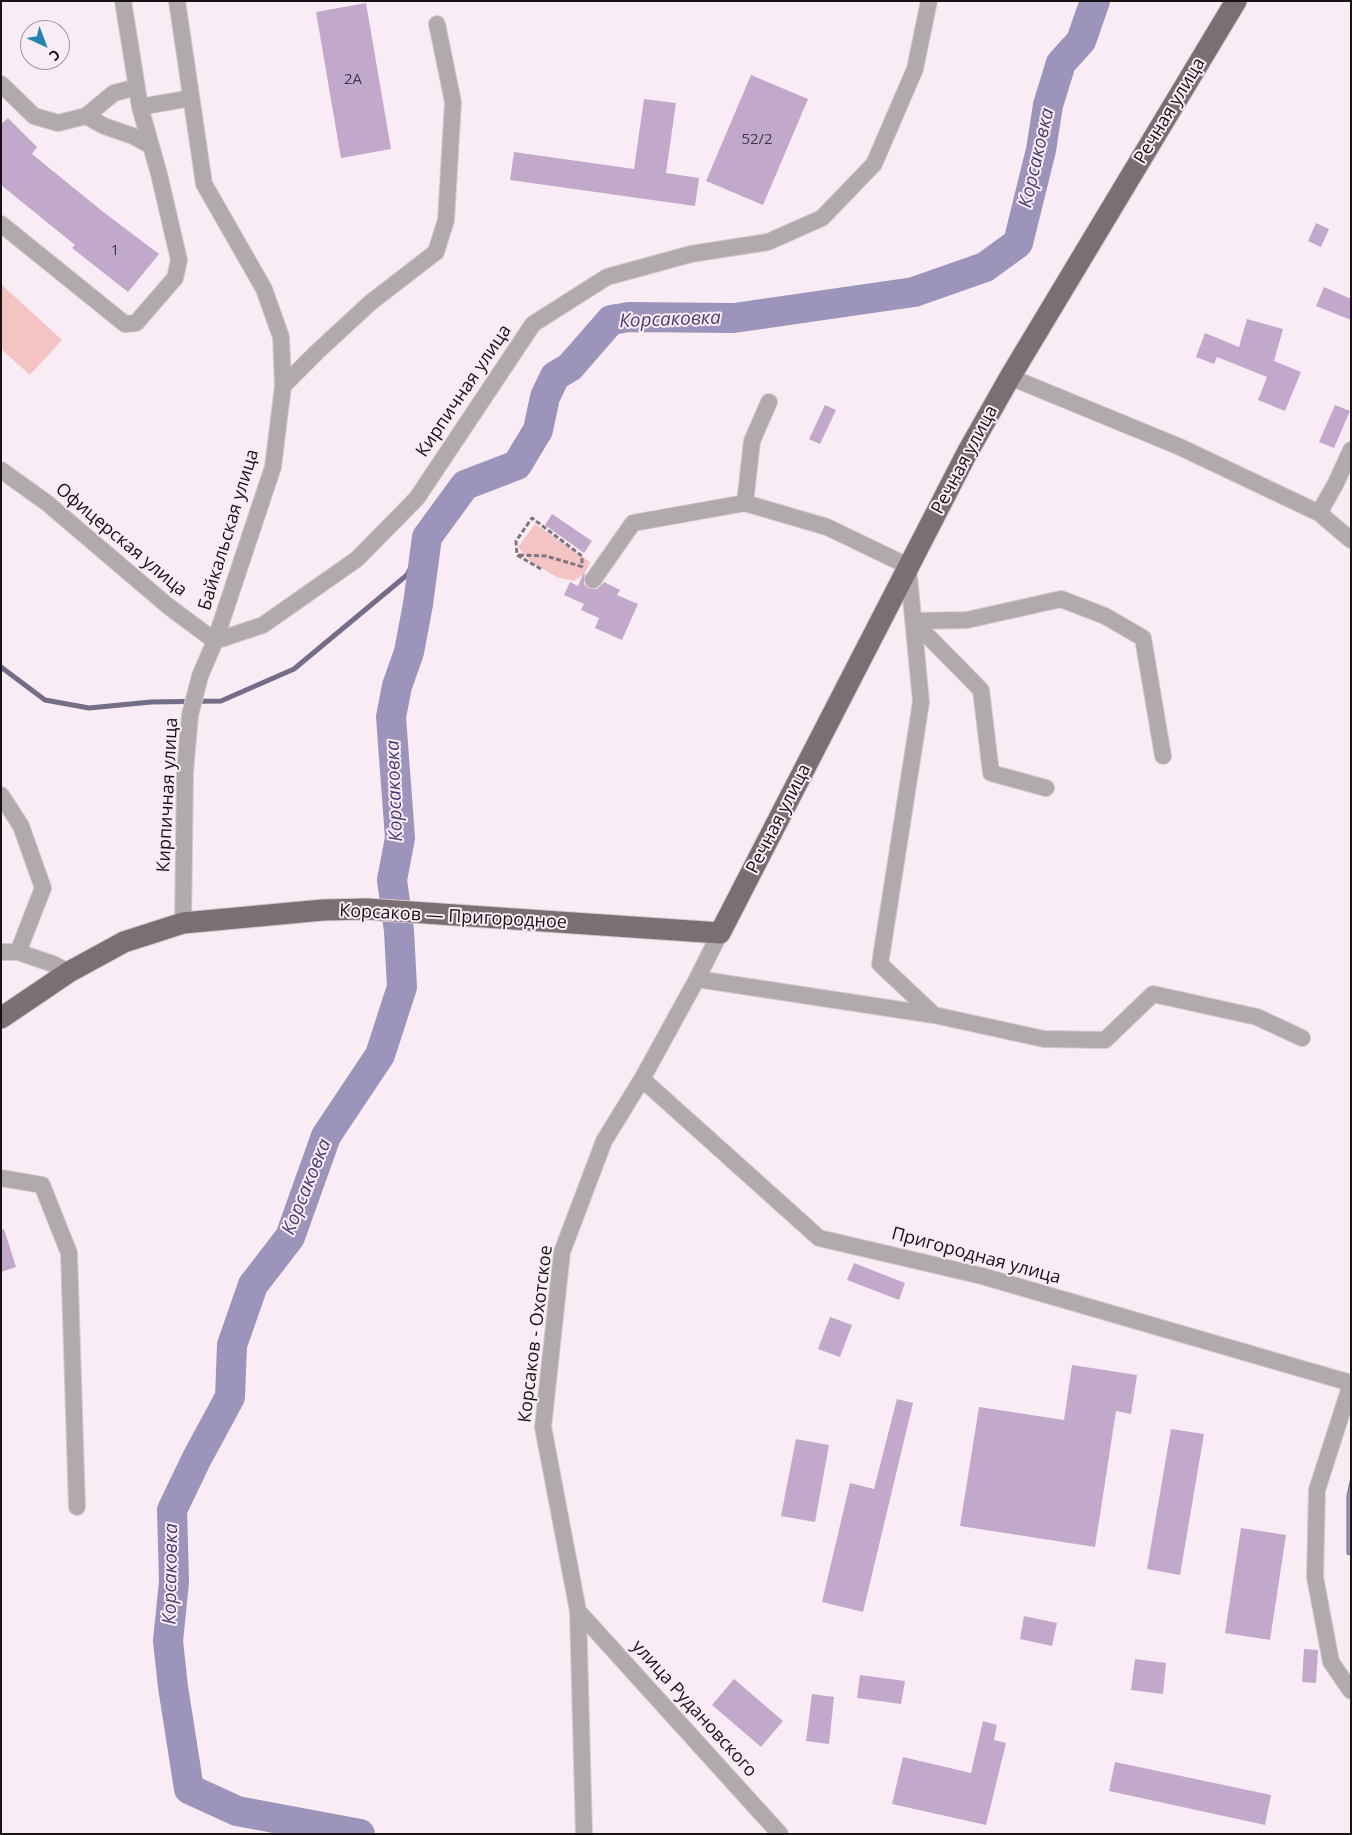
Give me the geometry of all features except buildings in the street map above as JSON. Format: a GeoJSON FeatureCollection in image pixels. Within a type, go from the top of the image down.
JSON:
{"type":"FeatureCollection","features":[{"type":"Feature","properties":{"kind":"main road","name":"Речная улица"},"geometry":{"type":"LineString","coordinates":[[720,933],[967,453],[1010,377],[1236,1]]}},
{"type":"Feature","properties":{"kind":"main road","name":"Корсаков — Пригородное"},"geometry":{"type":"LineString","coordinates":[[1,1018],[69,972],[124,942],[183,924],[323,910],[367,910],[426,912],[571,924],[720,933]]}},
{"type":"Feature","properties":{"kind":"street"},"geometry":{"type":"LineString","coordinates":[[1,224],[124,324],[136,323],[175,278],[179,260],[140,107],[123,1]]}},
{"type":"Feature","properties":{"kind":"street","name":"Байкальская улица"},"geometry":{"type":"LineString","coordinates":[[177,1],[204,184],[264,289],[280,338],[283,386],[273,467],[215,641]]}},
{"type":"Feature","properties":{"kind":"street","name":"Кирпичная улица"},"geometry":{"type":"LineString","coordinates":[[183,924],[185,772],[190,715],[200,676],[215,641],[263,625],[357,560],[417,498],[533,324],[607,277],[691,254],[768,242],[822,218],[874,164],[915,69],[930,1]]}},
{"type":"Feature","properties":{"kind":"street"},"geometry":{"type":"LineString","coordinates":[[283,386],[370,303],[436,252],[446,220],[452,102],[437,24]]}},
{"type":"Feature","properties":{"kind":"street"},"geometry":{"type":"LineString","coordinates":[[1,84],[34,116],[58,123],[86,116],[114,93],[137,87]]}},
{"type":"Feature","properties":{"kind":"street"},"geometry":{"type":"LineString","coordinates":[[140,107],[169,100],[191,98]]}},
{"type":"Feature","properties":{"kind":"street"},"geometry":{"type":"LineString","coordinates":[[86,116],[104,126],[134,136],[151,146]]}},
{"type":"Feature","properties":{"kind":"street"},"geometry":{"type":"LineString","coordinates":[[1010,377],[1180,447],[1318,513],[1351,540]]}},
{"type":"Feature","properties":{"kind":"street"},"geometry":{"type":"LineString","coordinates":[[745,503],[752,441],[769,402]]}},
{"type":"Feature","properties":{"kind":"street"},"geometry":{"type":"LineString","coordinates":[[1318,513],[1336,483],[1351,450]]}},
{"type":"Feature","properties":{"kind":"street","name":"Офицерская улица"},"geometry":{"type":"LineString","coordinates":[[1,470],[48,503],[168,606],[215,641]]}},
{"type":"Feature","properties":{"kind":"street"},"geometry":{"type":"LineString","coordinates":[[595,577],[633,523],[745,503],[826,527],[908,566],[922,702],[880,964],[934,1015]]}},
{"type":"Feature","properties":{"kind":"street"},"geometry":{"type":"LineString","coordinates":[[913,621],[967,620],[1061,599],[1105,616],[1144,638],[1163,756]]}},
{"type":"Feature","properties":{"kind":"street"},"geometry":{"type":"LineString","coordinates":[[913,621],[981,690],[991,773],[1046,788]]}},
{"type":"Feature","properties":{"kind":"street"},"geometry":{"type":"LineString","coordinates":[[1,795],[21,826],[42,888],[18,952]]}},
{"type":"Feature","properties":{"kind":"street","name":"Корсаков - Охотское"},"geometry":{"type":"LineString","coordinates":[[584,1834],[578,1611],[543,1427],[562,1252],[604,1141],[642,1080],[720,933]]}},
{"type":"Feature","properties":{"kind":"street"},"geometry":{"type":"LineString","coordinates":[[1,952],[18,952],[53,964],[69,972]]}},
{"type":"Feature","properties":{"kind":"street"},"geometry":{"type":"LineString","coordinates":[[697,979],[934,1015],[1044,1039],[1105,1040],[1153,994],[1257,1017],[1302,1038]]}},
{"type":"Feature","properties":{"kind":"street","name":"Пригородная улица"},"geometry":{"type":"LineString","coordinates":[[642,1080],[819,1238],[982,1276],[1351,1383]]}},
{"type":"Feature","properties":{"kind":"street"},"geometry":{"type":"LineString","coordinates":[[1,1178],[42,1185],[69,1253],[76,1507]]}},
{"type":"Feature","properties":{"kind":"street"},"geometry":{"type":"LineString","coordinates":[[1351,1383],[1317,1490],[1315,1578],[1331,1662],[1351,1691]]}},
{"type":"Feature","properties":{"kind":"street","name":"улица Рудановского"},"geometry":{"type":"LineString","coordinates":[[578,1611],[780,1834]]}},
{"type":"Feature","properties":{"kind":"path"},"geometry":{"type":"LineString","coordinates":[[517,555],[516,541],[532,518],[582,556],[582,567]]}},
{"type":"Feature","properties":{"kind":"path"},"geometry":{"type":"LineString","coordinates":[[517,555],[546,556],[582,567],[595,577]]}},
{"type":"Feature","properties":{"kind":"path"},"geometry":{"type":"LineString","coordinates":[[517,555],[541,569]]}},
{"type":"Feature","properties":{"kind":"shaded area"},"geometry":{"type":"Polygon","coordinates":[[[1,284],[62,340],[30,375],[1,349],[1,284]]]}},
{"type":"Feature","properties":{"kind":"shaded area"},"geometry":{"type":"Polygon","coordinates":[[[535,524],[590,562],[585,573],[574,581],[557,577],[531,562],[518,547],[535,524]]]}},
{"type":"Feature","properties":{"kind":"shaded area"},"geometry":{"type":"Polygon","coordinates":[[[1351,1477],[1351,1555],[1347,1554],[1347,1496],[1351,1477]]]}},
{"type":"Feature","properties":{"kind":"waterway","name":"Корсаковка"},"geometry":{"type":"LineString","coordinates":[[360,1834],[237,1811],[189,1789],[173,1687],[168,1641],[174,1582],[172,1510],[197,1458],[230,1397],[232,1345],[253,1285],[290,1237],[326,1136],[380,1055],[402,987],[399,931],[392,880],[400,838],[391,717],[397,686],[409,652],[427,537],[465,485],[517,465],[538,430],[545,397],[555,376],[570,367],[611,320],[629,317],[734,318],[914,292],[985,267],[1018,243],[1041,150],[1048,105],[1061,63],[1081,41],[1095,1]]}},
{"type":"Feature","properties":{"kind":"waterway"},"geometry":{"type":"LineString","coordinates":[[1,667],[45,700],[89,708],[151,702],[221,701],[294,669],[407,575],[427,537]]}}]}
